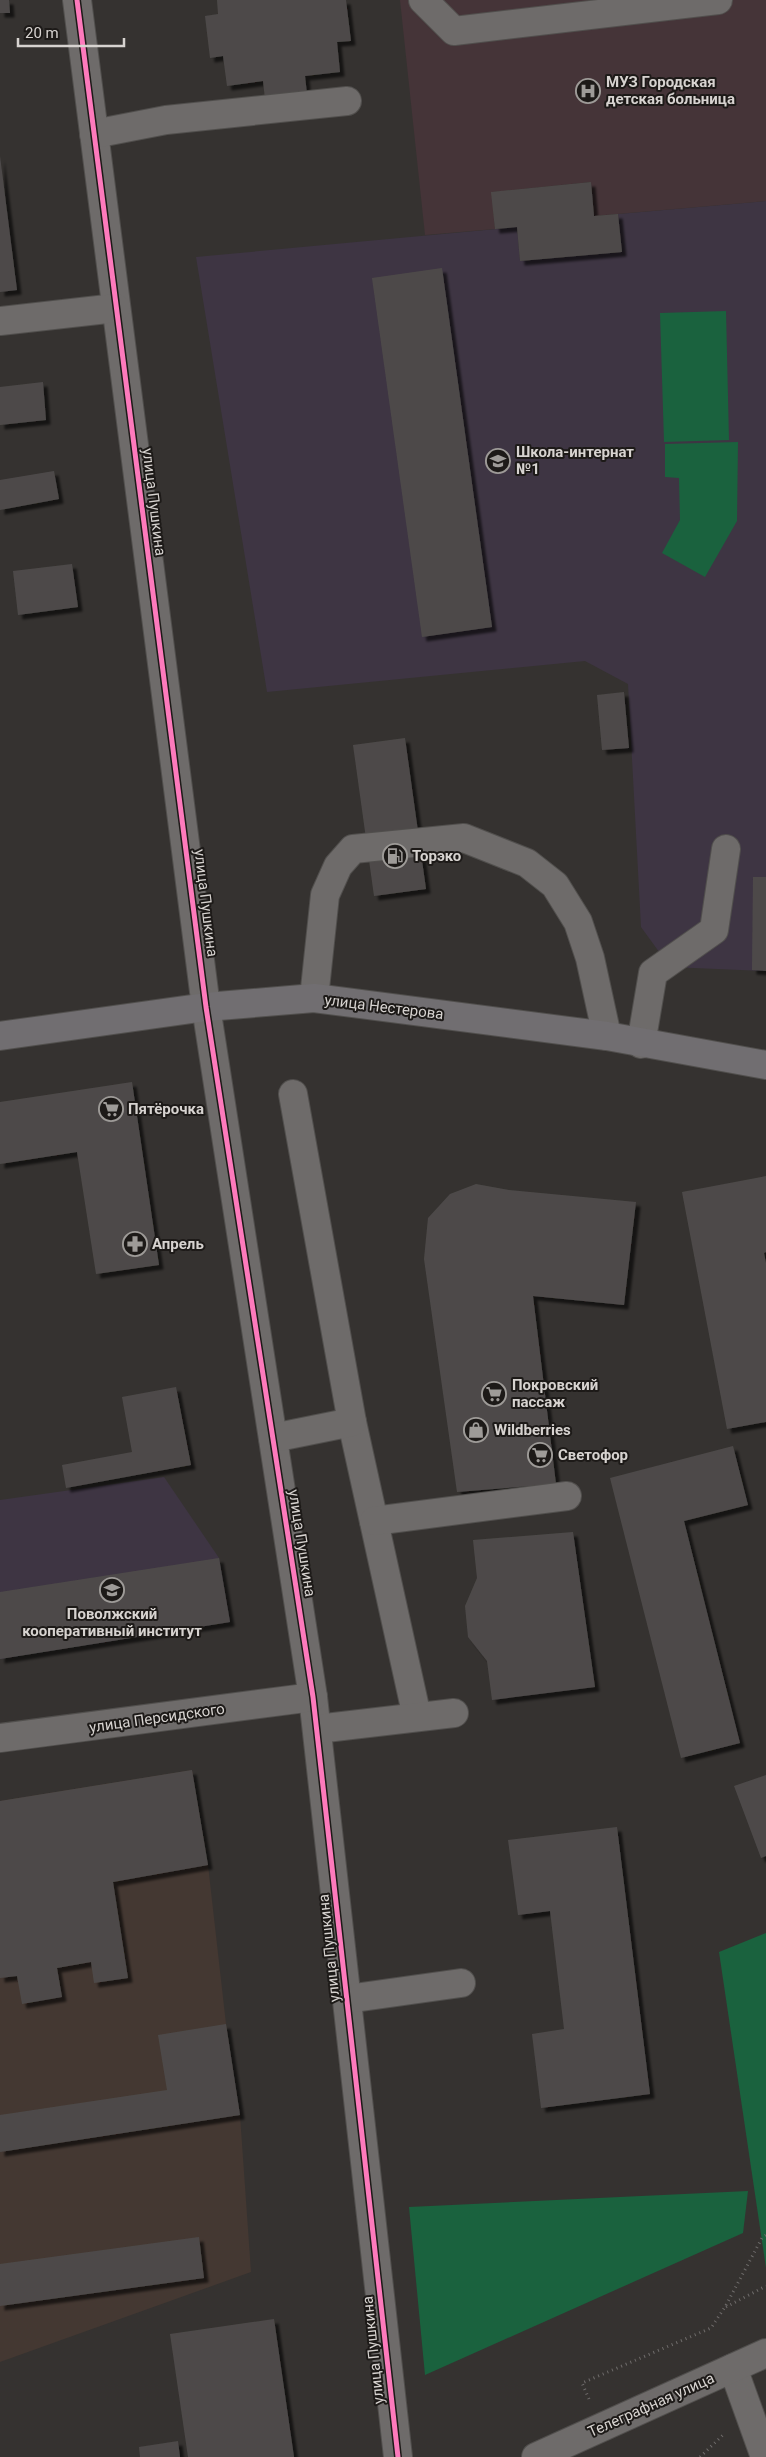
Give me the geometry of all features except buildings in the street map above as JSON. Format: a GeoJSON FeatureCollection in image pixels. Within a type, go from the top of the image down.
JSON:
{"type":"FeatureCollection","features":[{"type":"Feature","properties":{"kind":"main road","name":"улица Нестерова"},"geometry":{"type":"LineString","coordinates":[[0,1036],[206,1007],[314,998],[607,1036],[640,1044],[766,1065]]}},
{"type":"Feature","properties":{"kind":"street","name":"улица Пушкина"},"geometry":{"type":"LineString","coordinates":[[77,0],[206,1007],[314,1697],[398,2457]]}},
{"type":"Feature","properties":{"kind":"street"},"geometry":{"type":"LineString","coordinates":[[423,0],[454,31],[718,0]]}},
{"type":"Feature","properties":{"kind":"street"},"geometry":{"type":"LineString","coordinates":[[94,134],[166,120],[347,101]]}},
{"type":"Feature","properties":{"kind":"street"},"geometry":{"type":"LineString","coordinates":[[0,321],[116,308]]}},
{"type":"Feature","properties":{"kind":"street"},"geometry":{"type":"LineString","coordinates":[[314,998],[325,895],[338,866],[353,849],[464,838],[527,863],[555,885],[578,922],[590,958],[607,1036]]}},
{"type":"Feature","properties":{"kind":"street"},"geometry":{"type":"LineString","coordinates":[[640,1044],[653,973],[714,930],[726,849]]}},
{"type":"Feature","properties":{"kind":"street"},"geometry":{"type":"LineString","coordinates":[[293,1094],[352,1422],[417,1717]]}},
{"type":"Feature","properties":{"kind":"street"},"geometry":{"type":"LineString","coordinates":[[273,1438],[352,1422]]}},
{"type":"Feature","properties":{"kind":"street"},"geometry":{"type":"LineString","coordinates":[[374,1521],[567,1496]]}},
{"type":"Feature","properties":{"kind":"street","name":"улица Персидского"},"geometry":{"type":"LineString","coordinates":[[0,1738],[314,1697]]}},
{"type":"Feature","properties":{"kind":"street"},"geometry":{"type":"LineString","coordinates":[[317,1728],[454,1713]]}},
{"type":"Feature","properties":{"kind":"street"},"geometry":{"type":"LineString","coordinates":[[347,1999],[461,1983]]}},
{"type":"Feature","properties":{"kind":"street","name":"Телеграфная улица"},"geometry":{"type":"LineString","coordinates":[[536,2457],[766,2353]]}},
{"type":"Feature","properties":{"kind":"street"},"geometry":{"type":"LineString","coordinates":[[733,2368],[765,2457]]}},
{"type":"Feature","properties":{"kind":"path"},"geometry":{"type":"LineString","coordinates":[[766,2235],[762,2238],[725,2307],[766,2286]]}},
{"type":"Feature","properties":{"kind":"shaded area","name":"МУЗ Городская детская больница"},"geometry":{"type":"Polygon","coordinates":[[[400,0],[766,0],[766,201],[594,216],[591,182],[492,192],[495,229],[425,235],[400,0]]]}},
{"type":"Feature","properties":{"kind":"shaded area","name":"Школа-интернат №1"},"geometry":{"type":"Polygon","coordinates":[[[766,201],[766,971],[670,967],[641,927],[628,684],[585,661],[267,692],[196,257],[517,227],[520,261],[622,252],[618,214],[766,201]]]}},
{"type":"Feature","properties":{"kind":"shaded area","name":"Поволжский кооперативный институт"},"geometry":{"type":"Polygon","coordinates":[[[164,1477],[219,1558],[230,1622],[0,1659],[0,1500],[164,1477]]]}},
{"type":"Feature","properties":{"kind":"shaded area"},"geometry":{"type":"Polygon","coordinates":[[[192,1770],[208,1865],[226,2024],[240,2115],[251,2272],[0,2362],[0,1801],[192,1770]]]}},
{"type":"Feature","properties":{"kind":"green space"},"geometry":{"type":"Polygon","coordinates":[[[726,311],[729,440],[664,442],[660,313],[726,311]]]}},
{"type":"Feature","properties":{"kind":"green space"},"geometry":{"type":"Polygon","coordinates":[[[738,442],[737,521],[705,577],[662,553],[680,520],[679,478],[665,477],[665,444],[738,442]]]}},
{"type":"Feature","properties":{"kind":"green space"},"geometry":{"type":"Polygon","coordinates":[[[766,1933],[766,2268],[719,1952],[766,1933]]]}},
{"type":"Feature","properties":{"kind":"green space"},"geometry":{"type":"Polygon","coordinates":[[[748,2191],[743,2233],[425,2375],[409,2207],[748,2191]]]}},
{"type":"Feature","properties":{"kind":"cycle path"},"geometry":{"type":"LineString","coordinates":[[77,0],[206,1007],[313,1697],[398,2457]]}},
{"type":"Feature","properties":{"kind":"place","name":"МУЗ Городская детская больница"},"geometry":{"type":"Point","coordinates":[588,91]}},
{"type":"Feature","properties":{"kind":"place","name":"Школа-интернат №1"},"geometry":{"type":"Point","coordinates":[498,461]}},
{"type":"Feature","properties":{"kind":"place","name":"Торэко"},"geometry":{"type":"Point","coordinates":[395,856]}},
{"type":"Feature","properties":{"kind":"place","name":"Пятёрочка"},"geometry":{"type":"Point","coordinates":[111,1109]}},
{"type":"Feature","properties":{"kind":"place","name":"Апрель"},"geometry":{"type":"Point","coordinates":[135,1244]}},
{"type":"Feature","properties":{"kind":"place","name":"Покровский пассаж"},"geometry":{"type":"Point","coordinates":[494,1394]}},
{"type":"Feature","properties":{"kind":"place","name":"Wildberries"},"geometry":{"type":"Point","coordinates":[476,1430]}},
{"type":"Feature","properties":{"kind":"place","name":"Светофор"},"geometry":{"type":"Point","coordinates":[540,1455]}},
{"type":"Feature","properties":{"kind":"place","name":"Поволжский кооперативный институт"},"geometry":{"type":"Point","coordinates":[112,1590]}}]}
